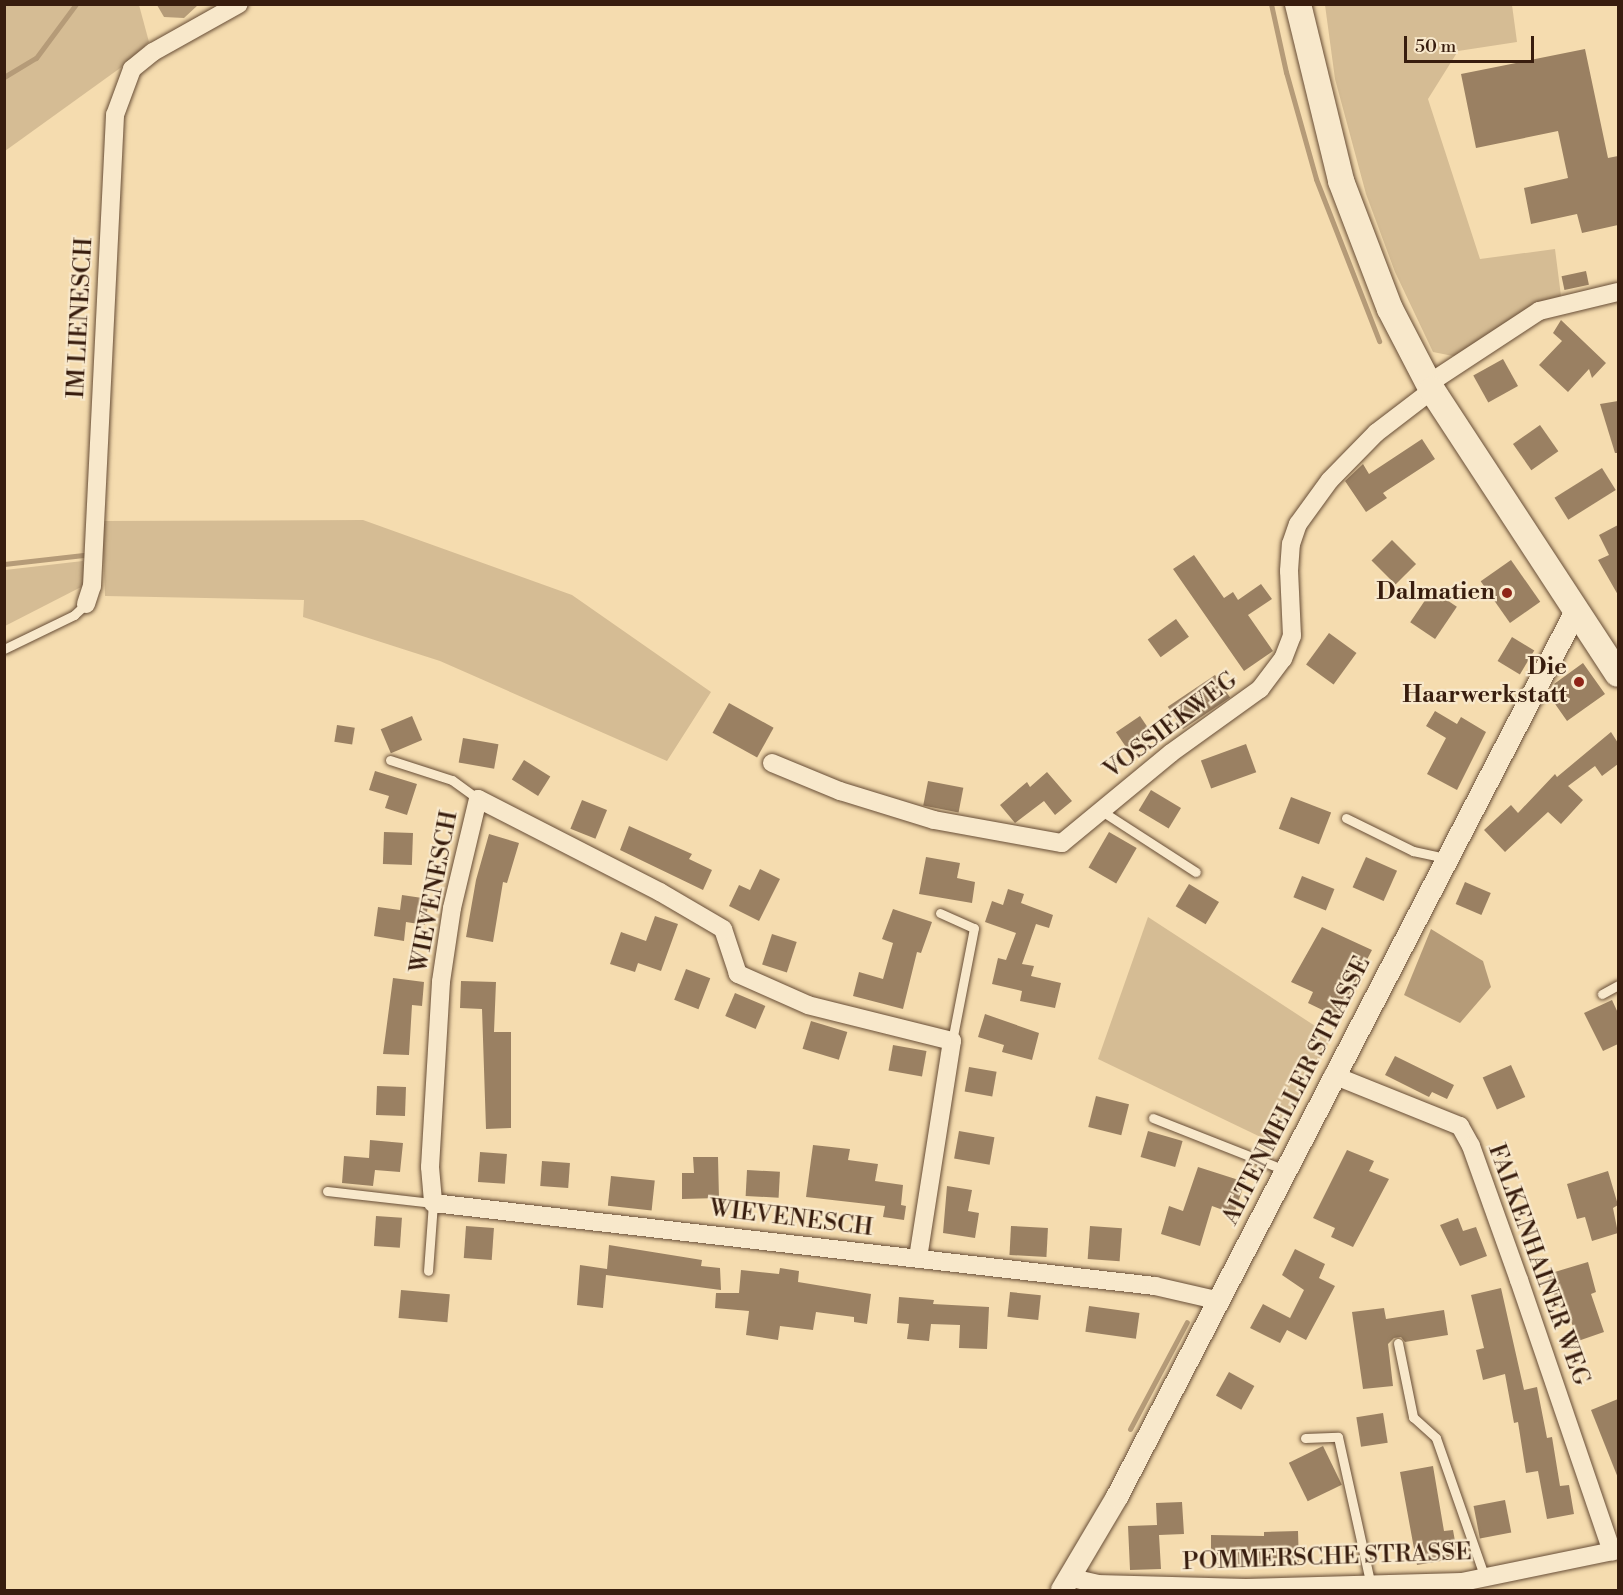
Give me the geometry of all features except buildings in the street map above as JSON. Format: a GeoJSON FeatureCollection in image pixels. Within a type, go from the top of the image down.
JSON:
{"type":"FeatureCollection","features":[{"type":"Feature","properties":{"kind":"main road"},"geometry":{"type":"LineString","coordinates":[[1298,4],[1329,143],[1354,222],[1390,309],[1430,387],[1575,613],[1618,674]]}},
{"type":"Feature","properties":{"kind":"street","name":"IM LIENESCH"},"geometry":{"type":"LineString","coordinates":[[86,604],[92,586],[115,115],[132,69],[153,52],[239,4]]}},
{"type":"Feature","properties":{"kind":"street","name":"VOSSIEKWEG"},"geometry":{"type":"LineString","coordinates":[[772,763],[840,791],[934,820],[1062,843],[1100,810],[1260,689],[1283,659],[1292,636],[1289,571],[1291,544],[1298,524],[1330,480],[1376,433],[1430,387],[1539,311],[1618,292]]}},
{"type":"Feature","properties":{"kind":"street","name":"ALTENMELLER STRASSE"},"geometry":{"type":"LineString","coordinates":[[1067,1584],[1220,1301],[1333,1075],[1575,613]]}},
{"type":"Feature","properties":{"kind":"street","name":"WIEVENESCH"},"geometry":{"type":"LineString","coordinates":[[952,1041],[808,1005],[738,974],[723,929],[660,892],[478,799],[452,908],[441,982],[430,1167],[434,1203],[1178,1289],[1220,1301]]}},
{"type":"Feature","properties":{"kind":"street"},"geometry":{"type":"LineString","coordinates":[[918,1258],[952,1041]]}},
{"type":"Feature","properties":{"kind":"street","name":"FALKENHAINER WEG"},"geometry":{"type":"LineString","coordinates":[[1333,1075],[1460,1126],[1471,1146],[1615,1551]]}},
{"type":"Feature","properties":{"kind":"street","name":"POMMERSCHE STRASSE"},"geometry":{"type":"LineString","coordinates":[[1067,1584],[1371,1586],[1485,1578],[1615,1551]]}},
{"type":"Feature","properties":{"kind":"lane","name":"IM LIENESCH"},"geometry":{"type":"LineString","coordinates":[[4,649],[68,619],[86,604]]}},
{"type":"Feature","properties":{"kind":"lane"},"geometry":{"type":"LineString","coordinates":[[390,760],[452,780],[478,799]]}},
{"type":"Feature","properties":{"kind":"lane"},"geometry":{"type":"LineString","coordinates":[[1100,810],[1196,872]]}},
{"type":"Feature","properties":{"kind":"lane"},"geometry":{"type":"LineString","coordinates":[[1346,818],[1413,851],[1447,858]]}},
{"type":"Feature","properties":{"kind":"lane"},"geometry":{"type":"LineString","coordinates":[[940,913],[974,928],[952,1041]]}},
{"type":"Feature","properties":{"kind":"lane"},"geometry":{"type":"LineString","coordinates":[[1602,994],[1618,985]]}},
{"type":"Feature","properties":{"kind":"lane"},"geometry":{"type":"LineString","coordinates":[[1153,1118],[1287,1171]]}},
{"type":"Feature","properties":{"kind":"lane"},"geometry":{"type":"LineString","coordinates":[[327,1191],[434,1203],[428,1271]]}},
{"type":"Feature","properties":{"kind":"lane"},"geometry":{"type":"LineString","coordinates":[[1398,1343],[1413,1417],[1436,1438],[1485,1578]]}},
{"type":"Feature","properties":{"kind":"lane"},"geometry":{"type":"LineString","coordinates":[[1305,1438],[1338,1437],[1371,1586]]}},
{"type":"Feature","properties":{"kind":"shaded area"},"geometry":{"type":"Polygon","coordinates":[[[5,5],[139,5],[149,42],[123,66],[5,151],[5,5]]]}},
{"type":"Feature","properties":{"kind":"shaded area"},"geometry":{"type":"Polygon","coordinates":[[[157,5],[198,5],[184,18],[164,17],[157,5]]]}},
{"type":"Feature","properties":{"kind":"shaded area"},"geometry":{"type":"Polygon","coordinates":[[[1325,5],[1512,5],[1517,42],[1458,51],[1428,99],[1480,259],[1555,249],[1561,296],[1534,303],[1458,357],[1433,352],[1395,272],[1366,194],[1335,79],[1325,5]]]}},
{"type":"Feature","properties":{"kind":"shaded area"},"geometry":{"type":"Polygon","coordinates":[[[363,520],[572,595],[711,692],[667,761],[440,661],[303,617],[304,600],[105,596],[102,521],[363,520]]]}},
{"type":"Feature","properties":{"kind":"shaded area"},"geometry":{"type":"Polygon","coordinates":[[[83,561],[85,585],[5,626],[5,570],[83,561]]]}},
{"type":"Feature","properties":{"kind":"shaded area"},"geometry":{"type":"Polygon","coordinates":[[[1148,917],[1332,1037],[1271,1142],[1098,1059],[1148,917]]]}},
{"type":"Feature","properties":{"kind":"shaded area"},"geometry":{"type":"Polygon","coordinates":[[[1431,929],[1483,961],[1491,987],[1460,1023],[1404,995],[1431,929]]]}},
{"type":"Feature","properties":{"kind":"waterway"},"geometry":{"type":"LineString","coordinates":[[4,77],[36,58],[76,4]]}},
{"type":"Feature","properties":{"kind":"waterway"},"geometry":{"type":"LineString","coordinates":[[1271,4],[1286,72],[1316,179],[1379,341]]}},
{"type":"Feature","properties":{"kind":"waterway"},"geometry":{"type":"LineString","coordinates":[[4,564],[83,555]]}},
{"type":"Feature","properties":{"kind":"waterway"},"geometry":{"type":"LineString","coordinates":[[1130,1429],[1187,1322]]}},
{"type":"Feature","properties":{"kind":"place","name":"Dalmatien"},"geometry":{"type":"Point","coordinates":[1507,593]}},
{"type":"Feature","properties":{"kind":"place","name":"Die Haarwerkstatt"},"geometry":{"type":"Point","coordinates":[1579,682]}}]}
